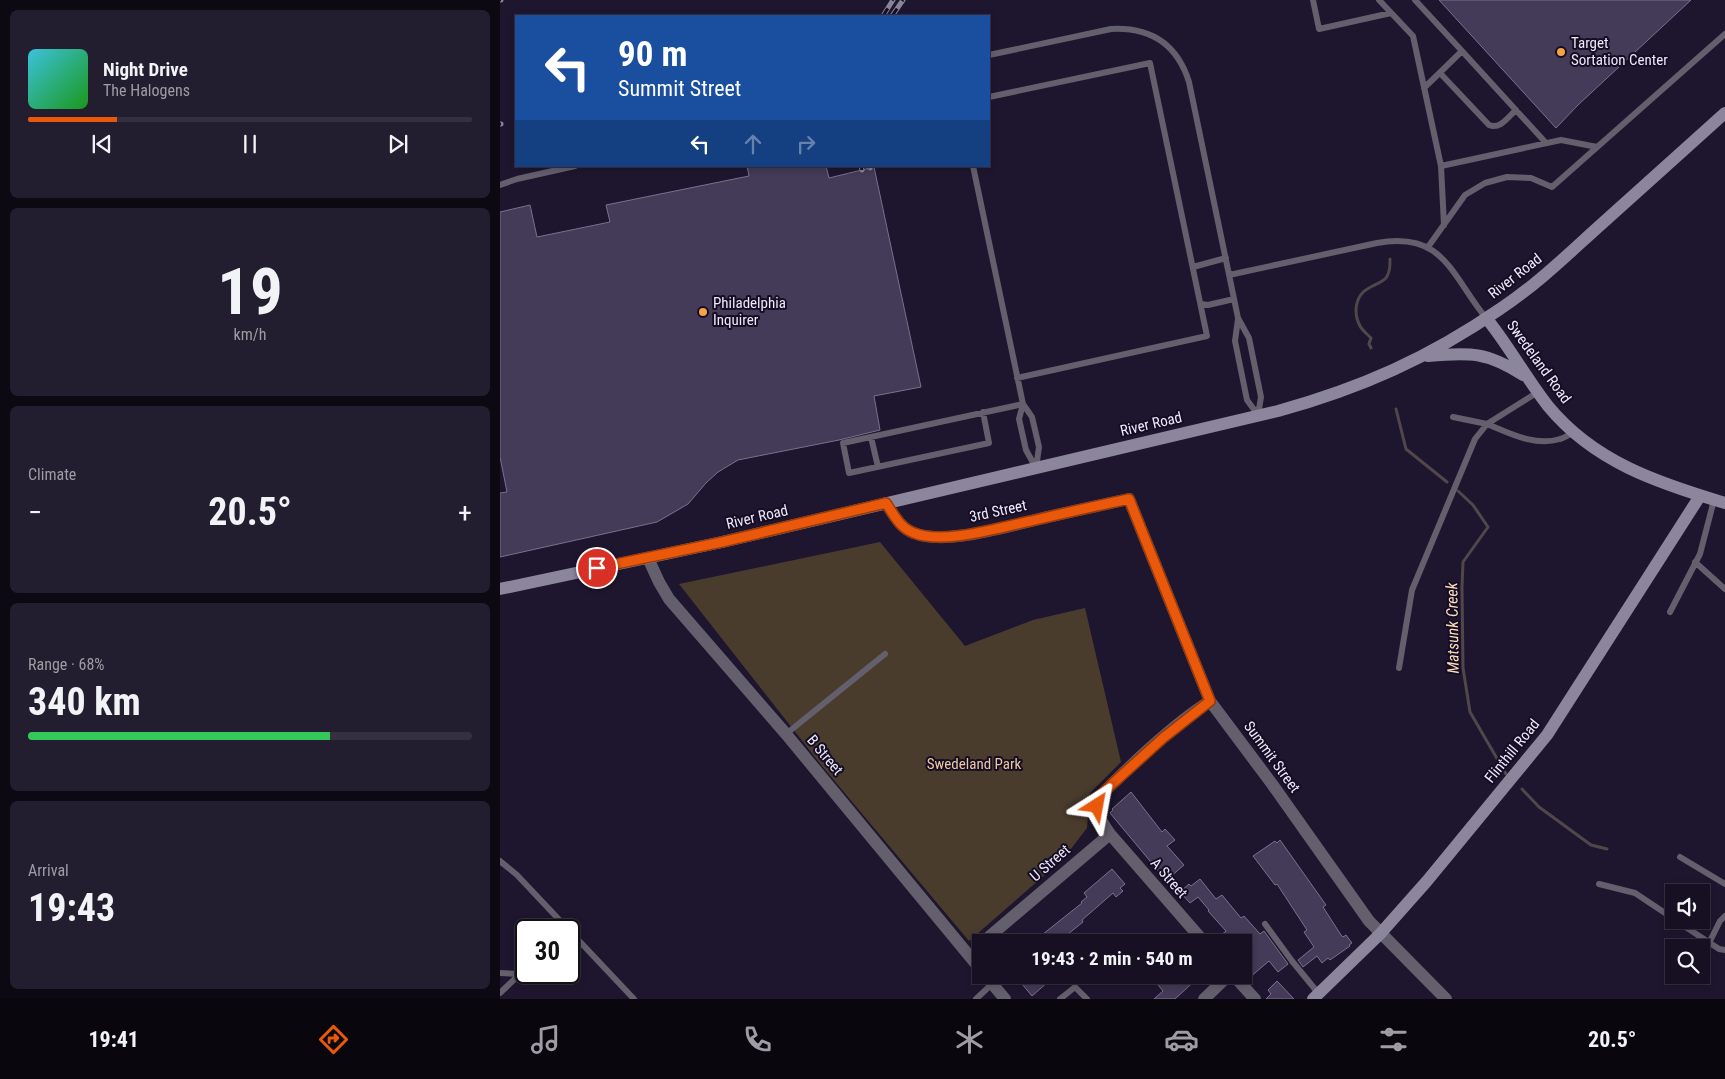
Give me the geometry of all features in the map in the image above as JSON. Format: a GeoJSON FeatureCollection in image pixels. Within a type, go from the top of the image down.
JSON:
{"type":"FeatureCollection","features":[{"type":"Feature","properties":{"kind":"main road","name":"River Road"},"geometry":{"type":"LineString","coordinates":[[500,589],[722,542],[1036,468],[1302,404],[1352,388],[1423,356],[1486,318],[1540,279],[1725,113]]}},
{"type":"Feature","properties":{"kind":"main road","name":"Swedeland Road"},"geometry":{"type":"LineString","coordinates":[[1486,318],[1548,406],[1574,432],[1603,455],[1633,472],[1720,502]]}},
{"type":"Feature","properties":{"kind":"main road"},"geometry":{"type":"LineString","coordinates":[[1423,356],[1457,353],[1478,354],[1498,360],[1527,377]]}},
{"type":"Feature","properties":{"kind":"main road","name":"Flinthill Road"},"geometry":{"type":"LineString","coordinates":[[1316,996],[1380,934],[1547,735],[1700,496]]}},
{"type":"Feature","properties":{"kind":"street","name":"3rd Street"},"geometry":{"type":"LineString","coordinates":[[886,503],[899,522],[910,532],[937,537],[983,531],[1129,499]]}},
{"type":"Feature","properties":{"kind":"street","name":"Summit Street"},"geometry":{"type":"LineString","coordinates":[[1129,499],[1210,701],[1272,784],[1369,921],[1446,999]]}},
{"type":"Feature","properties":{"kind":"street","name":"B Street"},"geometry":{"type":"LineString","coordinates":[[648,558],[669,599],[786,734],[972,958]]}},
{"type":"Feature","properties":{"kind":"street"},"geometry":{"type":"LineString","coordinates":[[1110,834],[1098,816],[1097,806],[1099,797],[1163,738],[1210,701]]}},
{"type":"Feature","properties":{"kind":"street","name":"A Street"},"geometry":{"type":"LineString","coordinates":[[1110,834],[1197,934]]}},
{"type":"Feature","properties":{"kind":"street","name":"U Street"},"geometry":{"type":"LineString","coordinates":[[993,934],[1110,834]]}},
{"type":"Feature","properties":{"kind":"street"},"geometry":{"type":"LineString","coordinates":[[992,984],[1005,999]]}},
{"type":"Feature","properties":{"kind":"street"},"geometry":{"type":"LineString","coordinates":[[1206,998],[1221,984]]}},
{"type":"Feature","properties":{"kind":"street"},"geometry":{"type":"LineString","coordinates":[[1240,984],[1255,999]]}},
{"type":"Feature","properties":{"kind":"lane"},"geometry":{"type":"LineString","coordinates":[[1313,0],[1319,29],[1391,13]]}},
{"type":"Feature","properties":{"kind":"lane"},"geometry":{"type":"LineString","coordinates":[[1379,0],[1413,36],[1441,166],[1444,225]]}},
{"type":"Feature","properties":{"kind":"lane"},"geometry":{"type":"LineString","coordinates":[[1415,0],[1546,143]]}},
{"type":"Feature","properties":{"kind":"lane"},"geometry":{"type":"LineString","coordinates":[[990,55],[1123,29],[1136,30],[1148,34],[1166,44],[1180,61],[1189,82],[1238,318],[1249,338],[1261,397],[1258,415]]}},
{"type":"Feature","properties":{"kind":"lane"},"geometry":{"type":"LineString","coordinates":[[1428,247],[1465,195],[1485,183],[1507,177],[1515,177],[1530,178],[1552,187],[1725,34]]}},
{"type":"Feature","properties":{"kind":"lane"},"geometry":{"type":"LineString","coordinates":[[1424,88],[1462,51]]}},
{"type":"Feature","properties":{"kind":"lane"},"geometry":{"type":"LineString","coordinates":[[990,97],[1150,63],[1207,336],[1017,378]]}},
{"type":"Feature","properties":{"kind":"lane"},"geometry":{"type":"LineString","coordinates":[[1440,73],[1493,127],[1499,126],[1516,110]]}},
{"type":"Feature","properties":{"kind":"lane"},"geometry":{"type":"LineString","coordinates":[[1441,166],[1561,140],[1597,146]]}},
{"type":"Feature","properties":{"kind":"lane"},"geometry":{"type":"LineString","coordinates":[[500,185],[517,179],[571,167]]}},
{"type":"Feature","properties":{"kind":"lane"},"geometry":{"type":"LineString","coordinates":[[973,167],[1023,404],[1032,416],[1039,447],[1036,468]]}},
{"type":"Feature","properties":{"kind":"lane"},"geometry":{"type":"LineString","coordinates":[[1229,275],[1388,241],[1410,241],[1428,247],[1443,258],[1486,318]]}},
{"type":"Feature","properties":{"kind":"lane"},"geometry":{"type":"LineString","coordinates":[[1193,267],[1226,258]]}},
{"type":"Feature","properties":{"kind":"lane"},"geometry":{"type":"LineString","coordinates":[[1201,304],[1208,305],[1234,299]]}},
{"type":"Feature","properties":{"kind":"lane"},"geometry":{"type":"LineString","coordinates":[[1238,318],[1236,348],[1247,400],[1258,415]]}},
{"type":"Feature","properties":{"kind":"lane"},"geometry":{"type":"LineString","coordinates":[[1399,668],[1412,590],[1475,439],[1487,424],[1538,392]]}},
{"type":"Feature","properties":{"kind":"lane"},"geometry":{"type":"LineString","coordinates":[[982,412],[989,442],[849,473],[843,443],[982,412],[1023,404]]}},
{"type":"Feature","properties":{"kind":"lane"},"geometry":{"type":"LineString","coordinates":[[1023,404],[1019,419],[1020,424],[1026,450],[1036,468]]}},
{"type":"Feature","properties":{"kind":"lane"},"geometry":{"type":"LineString","coordinates":[[1453,417],[1487,424],[1527,440],[1551,441],[1574,432]]}},
{"type":"Feature","properties":{"kind":"lane"},"geometry":{"type":"LineString","coordinates":[[871,437],[878,467]]}},
{"type":"Feature","properties":{"kind":"lane"},"geometry":{"type":"LineString","coordinates":[[1670,612],[1700,554],[1720,502]]}},
{"type":"Feature","properties":{"kind":"lane"},"geometry":{"type":"LineString","coordinates":[[1696,562],[1725,589]]}},
{"type":"Feature","properties":{"kind":"lane"},"geometry":{"type":"LineString","coordinates":[[786,734],[885,654]]}},
{"type":"Feature","properties":{"kind":"lane"},"geometry":{"type":"LineString","coordinates":[[1680,857],[1725,884]]}},
{"type":"Feature","properties":{"kind":"lane"},"geometry":{"type":"LineString","coordinates":[[500,861],[517,875],[558,919]]}},
{"type":"Feature","properties":{"kind":"lane"},"geometry":{"type":"LineString","coordinates":[[1599,884],[1635,893],[1665,914]]}},
{"type":"Feature","properties":{"kind":"lane"},"geometry":{"type":"LineString","coordinates":[[1710,941],[1720,921],[1725,916]]}},
{"type":"Feature","properties":{"kind":"lane"},"geometry":{"type":"LineString","coordinates":[[1265,924],[1316,996]]}},
{"type":"Feature","properties":{"kind":"lane"},"geometry":{"type":"LineString","coordinates":[[1688,929],[1703,939]]}},
{"type":"Feature","properties":{"kind":"lane"},"geometry":{"type":"LineString","coordinates":[[580,943],[634,999]]}},
{"type":"Feature","properties":{"kind":"lane"},"geometry":{"type":"LineString","coordinates":[[1710,944],[1725,950]]}},
{"type":"Feature","properties":{"kind":"lane"},"geometry":{"type":"LineString","coordinates":[[500,974],[515,974]]}},
{"type":"Feature","properties":{"kind":"lane"},"geometry":{"type":"LineString","coordinates":[[500,993],[515,979]]}},
{"type":"Feature","properties":{"kind":"lane"},"geometry":{"type":"LineString","coordinates":[[976,999],[986,984]]}},
{"type":"Feature","properties":{"kind":"lane"},"geometry":{"type":"LineString","coordinates":[[1060,999],[1075,987],[1087,999]]}},
{"type":"Feature","properties":{"kind":"green space","name":"Swedeland Park"},"geometry":{"type":"Polygon","coordinates":[[[880,542],[965,646],[1033,620],[1085,608],[1121,762],[1090,793],[1087,828],[1064,858],[977,934],[972,934],[972,938],[969,941],[822,766],[679,584],[880,542]]]}},
{"type":"Feature","properties":{"kind":"building","name":"Target Sortation Center"},"geometry":{"type":"Polygon","coordinates":[[[1439,0],[1691,0],[1578,105],[1556,128],[1439,0]]]}},
{"type":"Feature","properties":{"kind":"building","name":"Philadelphia Inquirer"},"geometry":{"type":"Polygon","coordinates":[[[747,167],[826,167],[829,178],[874,167],[921,387],[874,396],[880,430],[738,460],[718,472],[688,504],[657,522],[500,557],[500,493],[507,492],[500,457],[500,212],[530,205],[537,237],[610,222],[606,205],[749,176],[747,167]]]}},
{"type":"Feature","properties":{"kind":"building"},"geometry":{"type":"Polygon","coordinates":[[[1131,792],[1162,832],[1165,829],[1175,840],[1167,846],[1184,865],[1169,878],[1165,879],[1110,813],[1131,792]]]}},
{"type":"Feature","properties":{"kind":"building"},"geometry":{"type":"Polygon","coordinates":[[[1280,840],[1326,905],[1323,907],[1341,935],[1343,937],[1346,935],[1352,943],[1330,960],[1328,958],[1322,963],[1317,956],[1303,967],[1298,960],[1314,947],[1304,932],[1307,930],[1277,884],[1275,885],[1253,856],[1275,841],[1277,843],[1280,840]]]}},
{"type":"Feature","properties":{"kind":"building"},"geometry":{"type":"Polygon","coordinates":[[[1112,869],[1125,884],[1120,888],[1123,891],[1116,897],[1113,893],[1068,934],[1043,934],[1082,903],[1087,897],[1084,893],[1112,869]]]}},
{"type":"Feature","properties":{"kind":"building"},"geometry":{"type":"Polygon","coordinates":[[[1200,879],[1216,899],[1222,895],[1241,918],[1244,916],[1260,934],[1264,931],[1288,964],[1278,972],[1269,961],[1252,975],[1252,934],[1222,934],[1226,931],[1198,897],[1190,903],[1180,892],[1189,884],[1191,886],[1200,879]]]}},
{"type":"Feature","properties":{"kind":"building"},"geometry":{"type":"Polygon","coordinates":[[[1277,981],[1294,999],[1266,999],[1271,994],[1268,990],[1277,981]]]}},
{"type":"Feature","properties":{"kind":"building"},"geometry":{"type":"Polygon","coordinates":[[[1022,984],[1046,984],[1032,996],[1022,984]]]}},
{"type":"Feature","properties":{"kind":"building"},"geometry":{"type":"Polygon","coordinates":[[[1157,984],[1191,984],[1175,999],[1154,999],[1163,991],[1157,984]]]}},
{"type":"Feature","properties":{"kind":"waterway","name":"Matsunk Creek"},"geometry":{"type":"LineString","coordinates":[[1371,348],[1369,344],[1371,338],[1362,329],[1356,316],[1358,300],[1364,291],[1386,278],[1390,267],[1390,259]]}},
{"type":"Feature","properties":{"kind":"waterway","name":"Matsunk Creek"},"geometry":{"type":"LineString","coordinates":[[1396,409],[1406,449],[1447,482]]}},
{"type":"Feature","properties":{"kind":"waterway","name":"Matsunk Creek"},"geometry":{"type":"LineString","coordinates":[[1458,491],[1473,505],[1488,527],[1463,562],[1463,668],[1470,712],[1506,774]]}},
{"type":"Feature","properties":{"kind":"waterway","name":"Matsunk Creek"},"geometry":{"type":"LineString","coordinates":[[1522,789],[1539,807],[1591,845],[1607,849]]}},
{"type":"Feature","properties":{"kind":"railway"},"geometry":{"type":"LineString","coordinates":[[884,15],[893,0]]}},
{"type":"Feature","properties":{"kind":"railway"},"geometry":{"type":"LineString","coordinates":[[893,15],[903,0]]}},
{"type":"Feature","properties":{"kind":"place","name":"Target Sortation Center"},"geometry":{"type":"Point","coordinates":[1561,52]}},
{"type":"Feature","properties":{"kind":"place","name":"Philadelphia Inquirer"},"geometry":{"type":"Point","coordinates":[703,312]}},
{"type":"Feature","properties":{"kind":"route"},"geometry":{"type":"LineString","coordinates":[[597,568],[722,542],[886,503],[894,516],[910,532],[925,536],[949,537],[1129,499],[1210,701],[1198,708],[1111,785],[1099,797],[1097,806]]}}]}
